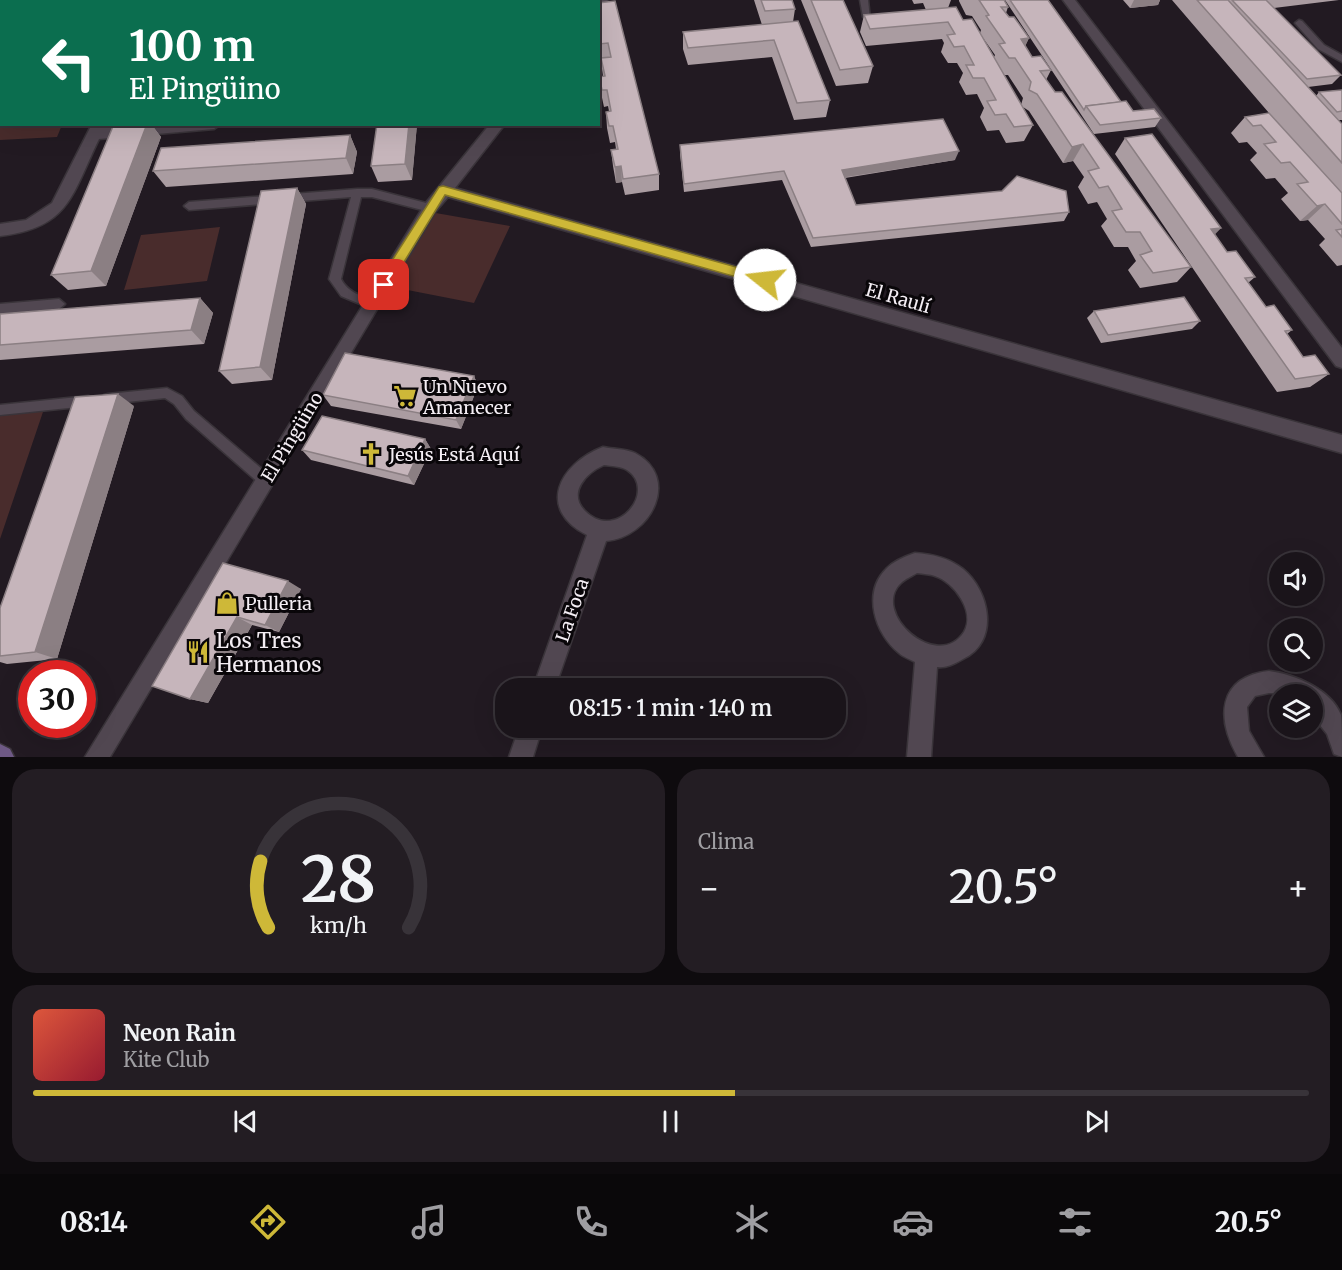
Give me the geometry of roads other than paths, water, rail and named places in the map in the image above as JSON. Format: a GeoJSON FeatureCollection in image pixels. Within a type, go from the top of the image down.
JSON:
{"type":"FeatureCollection","features":[{"type":"Feature","properties":{"kind":"street"},"geometry":{"type":"LineString","coordinates":[[1069,0],[1342,361]]}},
{"type":"Feature","properties":{"kind":"street"},"geometry":{"type":"LineString","coordinates":[[0,230],[32,224],[47,218],[58,207],[97,129],[167,126]]}},
{"type":"Feature","properties":{"kind":"street","name":"El Pingüino"},"geometry":{"type":"LineString","coordinates":[[97,757],[430,208],[496,126]]}},
{"type":"Feature","properties":{"kind":"street","name":"El Raulí"},"geometry":{"type":"LineString","coordinates":[[443,190],[1342,444]]}},
{"type":"Feature","properties":{"kind":"street","name":"La Foca"},"geometry":{"type":"LineString","coordinates":[[548,678],[599,531]]}},
{"type":"Feature","properties":{"kind":"street"},"geometry":{"type":"LineString","coordinates":[[915,563],[938,566],[958,578],[968,589],[975,604],[977,619],[974,633],[967,645],[956,653],[942,657],[927,656],[910,649],[896,637],[887,623],[882,606],[884,591],[890,578],[901,568],[915,563]]}},
{"type":"Feature","properties":{"kind":"street"},"geometry":{"type":"LineString","coordinates":[[919,757],[927,656]]}},
{"type":"Feature","properties":{"kind":"street"},"geometry":{"type":"LineString","coordinates":[[1252,757],[1242,741],[1236,723],[1236,707],[1241,694],[1250,685],[1264,681],[1284,684]]}},
{"type":"Feature","properties":{"kind":"street"},"geometry":{"type":"LineString","coordinates":[[1323,711],[1340,735],[1342,746]]}},
{"type":"Feature","properties":{"kind":"street"},"geometry":{"type":"LineString","coordinates":[[520,757],[527,738]]}},
{"type":"Feature","properties":{"kind":"lane"},"geometry":{"type":"LineString","coordinates":[[864,0],[867,17]]}},
{"type":"Feature","properties":{"kind":"lane"},"geometry":{"type":"LineString","coordinates":[[1299,23],[1321,47],[1342,58]]}},
{"type":"Feature","properties":{"kind":"lane"},"geometry":{"type":"LineString","coordinates":[[357,193],[335,279],[337,286],[348,297],[372,304]]}},
{"type":"Feature","properties":{"kind":"lane"},"geometry":{"type":"LineString","coordinates":[[189,206],[372,193],[430,208]]}},
{"type":"Feature","properties":{"kind":"lane"},"geometry":{"type":"LineString","coordinates":[[0,309],[59,304]]}},
{"type":"Feature","properties":{"kind":"lane"},"geometry":{"type":"LineString","coordinates":[[0,410],[166,393],[178,400],[190,415],[265,480]]}},
{"type":"Feature","properties":{"kind":"place","name":"Un Nuevo Amanecer"},"geometry":{"type":"Point","coordinates":[405,396]}},
{"type":"Feature","properties":{"kind":"place","name":"Jesús Está Aquí"},"geometry":{"type":"Point","coordinates":[371,454]}},
{"type":"Feature","properties":{"kind":"place","name":"Pulleria"},"geometry":{"type":"Point","coordinates":[227,603]}},
{"type":"Feature","properties":{"kind":"place","name":"Los Tres Hermanos"},"geometry":{"type":"Point","coordinates":[198,652]}}]}
